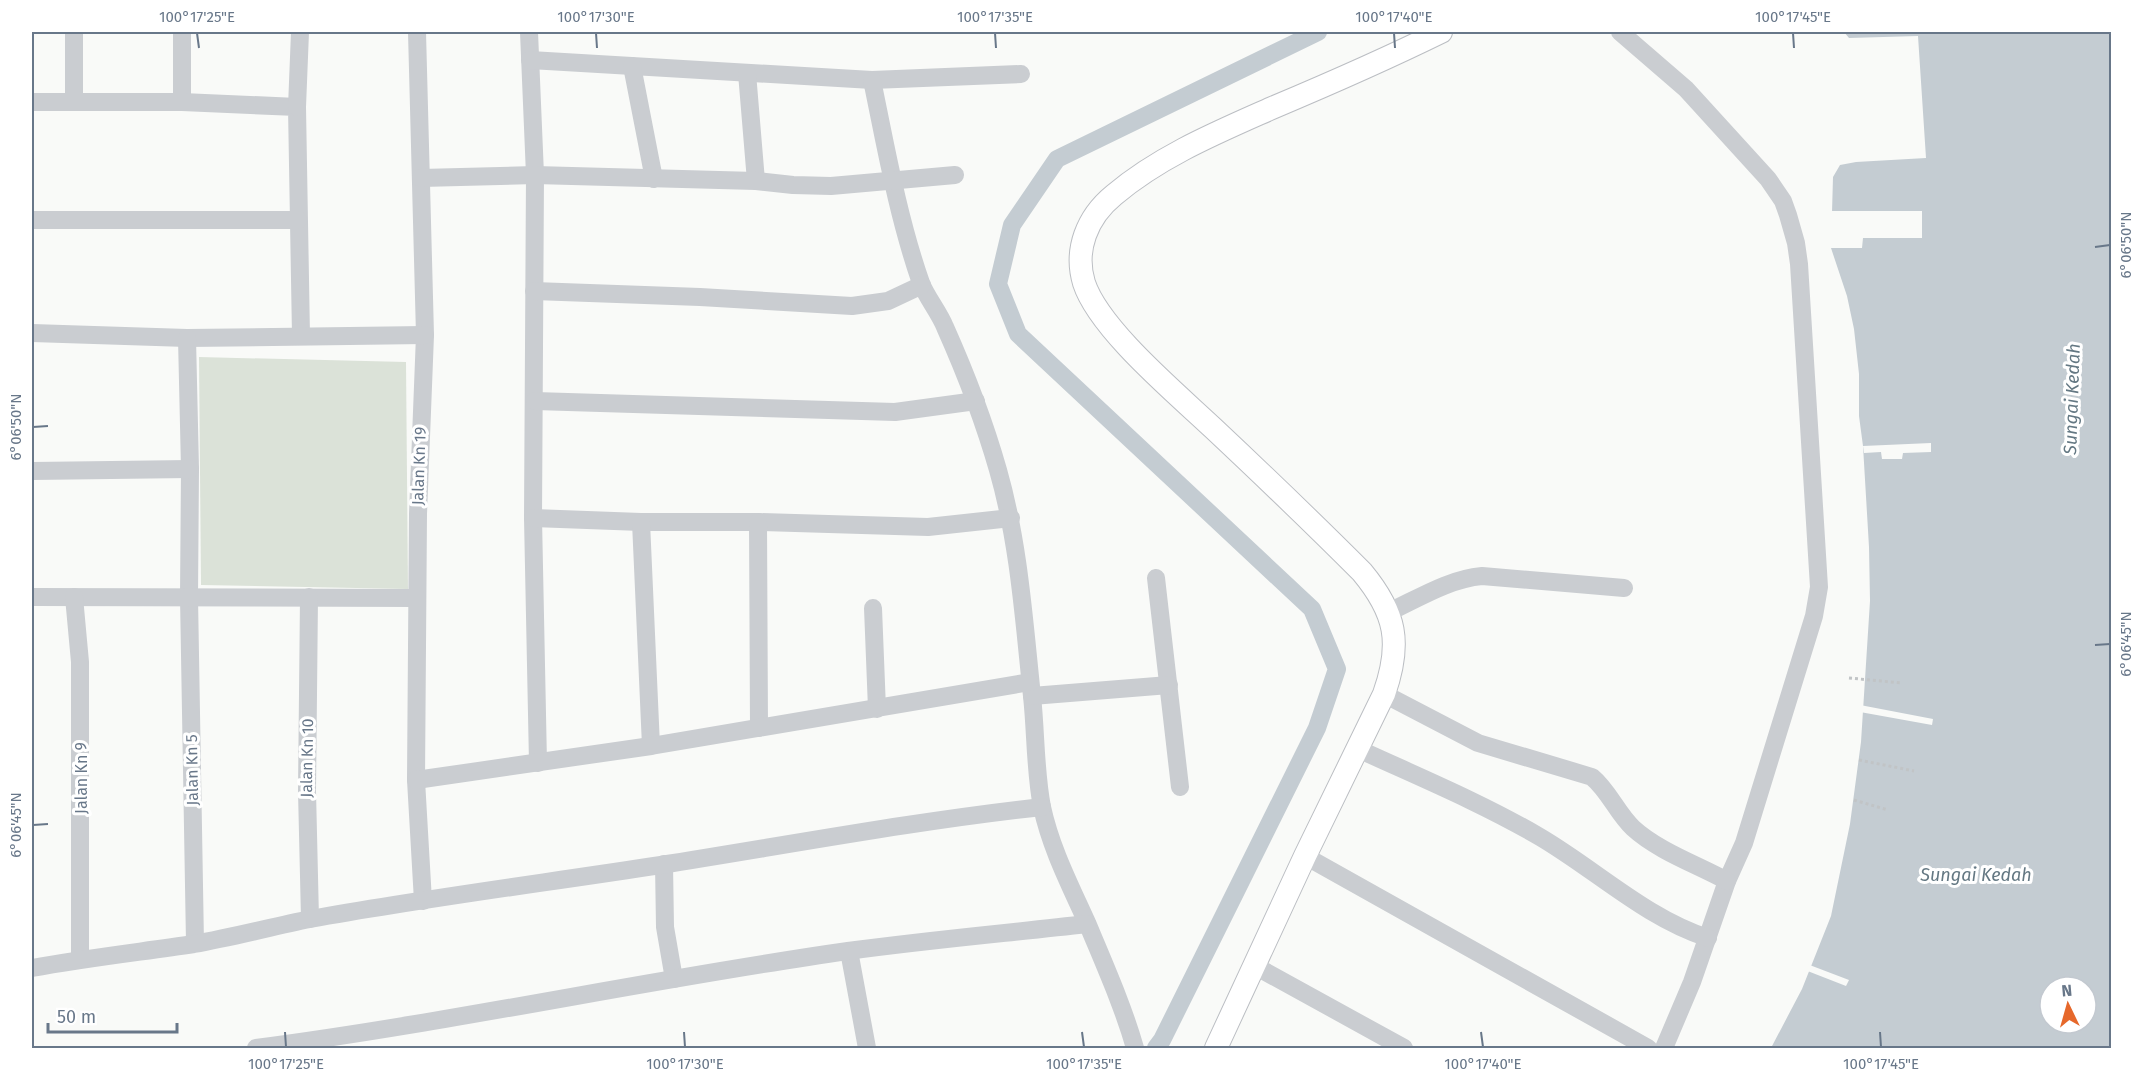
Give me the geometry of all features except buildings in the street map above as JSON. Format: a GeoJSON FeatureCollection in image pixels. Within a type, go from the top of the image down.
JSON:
{"type":"FeatureCollection","features":[{"type":"Feature","properties":{"kind":"main road"},"geometry":{"type":"LineString","coordinates":[[1216,1048],[1305,856],[1384,694],[1392,669],[1395,641],[1389,612],[1380,593],[1362,572],[1122,339],[1091,300],[1084,283],[1080,253],[1086,233],[1113,195],[1169,158],[1227,128],[1392,56],[1441,32]]}},
{"type":"Feature","properties":{"kind":"street"},"geometry":{"type":"LineString","coordinates":[[74,32],[74,101]]}},
{"type":"Feature","properties":{"kind":"street"},"geometry":{"type":"LineString","coordinates":[[182,32],[182,102]]}},
{"type":"Feature","properties":{"kind":"street"},"geometry":{"type":"LineString","coordinates":[[300,32],[297,107],[302,336]]}},
{"type":"Feature","properties":{"kind":"street","name":"Jalan Kn 19"},"geometry":{"type":"LineString","coordinates":[[417,32],[424,335],[417,514],[416,780],[423,901]]}},
{"type":"Feature","properties":{"kind":"street"},"geometry":{"type":"LineString","coordinates":[[529,32],[535,175],[533,518],[538,764]]}},
{"type":"Feature","properties":{"kind":"street"},"geometry":{"type":"LineString","coordinates":[[1620,32],[1686,89],[1768,179],[1783,201],[1796,243],[1799,264],[1817,548],[1818,596],[1809,634],[1744,843],[1727,881],[1676,1024],[1664,1048]]}},
{"type":"Feature","properties":{"kind":"street"},"geometry":{"type":"LineString","coordinates":[[530,60],[872,80],[1021,74]]}},
{"type":"Feature","properties":{"kind":"street"},"geometry":{"type":"LineString","coordinates":[[632,66],[654,179]]}},
{"type":"Feature","properties":{"kind":"street"},"geometry":{"type":"LineString","coordinates":[[747,73],[756,181]]}},
{"type":"Feature","properties":{"kind":"street"},"geometry":{"type":"LineString","coordinates":[[872,80],[902,221],[922,285],[943,321],[976,401],[1011,518],[1042,807],[1073,895],[1088,924],[1126,1017],[1135,1048]]}},
{"type":"Feature","properties":{"kind":"street"},"geometry":{"type":"LineString","coordinates":[[32,102],[182,102],[297,107]]}},
{"type":"Feature","properties":{"kind":"street"},"geometry":{"type":"LineString","coordinates":[[421,178],[535,175],[756,181],[831,186],[955,175]]}},
{"type":"Feature","properties":{"kind":"street"},"geometry":{"type":"LineString","coordinates":[[32,220],[298,220]]}},
{"type":"Feature","properties":{"kind":"street"},"geometry":{"type":"LineString","coordinates":[[534,291],[700,297],[852,306],[888,300],[922,285]]}},
{"type":"Feature","properties":{"kind":"street"},"geometry":{"type":"LineString","coordinates":[[32,333],[187,338],[424,335]]}},
{"type":"Feature","properties":{"kind":"street","name":"Jalan Kn 5"},"geometry":{"type":"LineString","coordinates":[[187,338],[195,944]]}},
{"type":"Feature","properties":{"kind":"street"},"geometry":{"type":"LineString","coordinates":[[535,401],[895,412],[976,401]]}},
{"type":"Feature","properties":{"kind":"street"},"geometry":{"type":"LineString","coordinates":[[32,471],[190,469]]}},
{"type":"Feature","properties":{"kind":"street"},"geometry":{"type":"LineString","coordinates":[[533,518],[928,527],[1011,518]]}},
{"type":"Feature","properties":{"kind":"street"},"geometry":{"type":"LineString","coordinates":[[641,522],[651,746]]}},
{"type":"Feature","properties":{"kind":"street"},"geometry":{"type":"LineString","coordinates":[[758,522],[759,728]]}},
{"type":"Feature","properties":{"kind":"street"},"geometry":{"type":"LineString","coordinates":[[1389,612],[1452,583],[1482,576],[1624,588]]}},
{"type":"Feature","properties":{"kind":"street"},"geometry":{"type":"LineString","coordinates":[[1156,578],[1180,787]]}},
{"type":"Feature","properties":{"kind":"street"},"geometry":{"type":"LineString","coordinates":[[32,597],[417,598]]}},
{"type":"Feature","properties":{"kind":"street","name":"Jalan Kn 9"},"geometry":{"type":"LineString","coordinates":[[74,597],[80,662],[80,959]]}},
{"type":"Feature","properties":{"kind":"street","name":"Jalan Kn 10"},"geometry":{"type":"LineString","coordinates":[[309,597],[307,791],[310,919]]}},
{"type":"Feature","properties":{"kind":"street"},"geometry":{"type":"LineString","coordinates":[[873,608],[877,709]]}},
{"type":"Feature","properties":{"kind":"street"},"geometry":{"type":"LineString","coordinates":[[416,780],[538,764],[877,709],[1031,689],[1169,685]]}},
{"type":"Feature","properties":{"kind":"street"},"geometry":{"type":"LineString","coordinates":[[1384,694],[1478,743],[1592,777],[1604,788],[1633,828],[1657,845],[1727,881]]}},
{"type":"Feature","properties":{"kind":"street"},"geometry":{"type":"LineString","coordinates":[[1358,749],[1456,794],[1539,837],[1677,927],[1708,938]]}},
{"type":"Feature","properties":{"kind":"street"},"geometry":{"type":"LineString","coordinates":[[32,968],[80,959],[195,944],[310,919],[860,832],[1042,807]]}},
{"type":"Feature","properties":{"kind":"street"},"geometry":{"type":"LineString","coordinates":[[1305,856],[1648,1048]]}},
{"type":"Feature","properties":{"kind":"street"},"geometry":{"type":"LineString","coordinates":[[664,864],[665,927],[674,979]]}},
{"type":"Feature","properties":{"kind":"street"},"geometry":{"type":"LineString","coordinates":[[256,1048],[328,1039],[849,951],[1088,924]]}},
{"type":"Feature","properties":{"kind":"street"},"geometry":{"type":"LineString","coordinates":[[849,951],[867,1048]]}},
{"type":"Feature","properties":{"kind":"street"},"geometry":{"type":"LineString","coordinates":[[1255,966],[1404,1048]]}},
{"type":"Feature","properties":{"kind":"path"},"geometry":{"type":"LineString","coordinates":[[1849,678],[1902,683]]}},
{"type":"Feature","properties":{"kind":"path"},"geometry":{"type":"LineString","coordinates":[[1859,760],[1914,771]]}},
{"type":"Feature","properties":{"kind":"path"},"geometry":{"type":"LineString","coordinates":[[1854,800],[1888,810]]}},
{"type":"Feature","properties":{"kind":"shaded area"},"geometry":{"type":"Polygon","coordinates":[[[199,357],[406,362],[408,589],[201,585],[199,357]]]}},
{"type":"Feature","properties":{"kind":"water","name":"Sungai Kedah"},"geometry":{"type":"Polygon","coordinates":[[[1844,32],[2111,32],[2111,1048],[1771,1048],[1802,989],[1831,916],[1850,824],[1861,742],[1870,601],[1869,547],[1859,416],[1859,374],[1854,329],[1847,296],[1831,248],[1833,177],[1840,165],[1926,158],[1918,36],[1849,38],[1844,32]]]}},
{"type":"Feature","properties":{"kind":"pier"},"geometry":{"type":"Polygon","coordinates":[[[1831,211],[1922,211],[1922,238],[1863,238],[1862,248],[1831,248],[1831,211]]]}},
{"type":"Feature","properties":{"kind":"pier"},"geometry":{"type":"Polygon","coordinates":[[[1931,443],[1931,452],[1903,453],[1902,459],[1882,459],[1881,452],[1864,453],[1863,446],[1931,443]]]}},
{"type":"Feature","properties":{"kind":"pier"},"geometry":{"type":"Polygon","coordinates":[[[1860,705],[1933,719],[1932,725],[1860,712],[1860,705]]]}},
{"type":"Feature","properties":{"kind":"pier"},"geometry":{"type":"Polygon","coordinates":[[[1807,964],[1849,980],[1846,986],[1805,970],[1807,964]]]}},
{"type":"Feature","properties":{"kind":"waterway"},"geometry":{"type":"LineString","coordinates":[[1156,1048],[1317,728],[1337,669],[1312,609],[1018,334],[998,284],[1012,225],[1057,159],[1318,32]]}}]}
